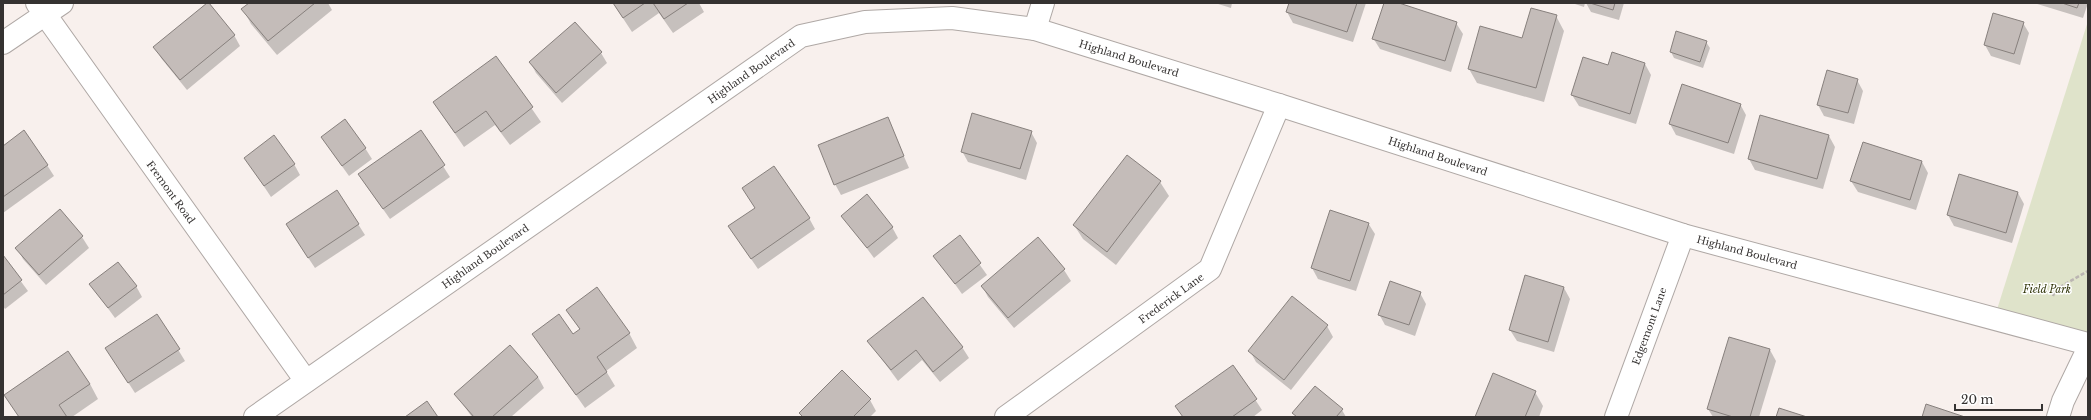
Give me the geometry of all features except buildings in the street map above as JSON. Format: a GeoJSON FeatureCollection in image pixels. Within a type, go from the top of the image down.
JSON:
{"type":"FeatureCollection","features":[{"type":"Feature","properties":{"kind":"street"},"geometry":{"type":"LineString","coordinates":[[3,43],[40,9],[62,3]]}},
{"type":"Feature","properties":{"kind":"street"},"geometry":{"type":"LineString","coordinates":[[1035,29],[1043,3]]}},
{"type":"Feature","properties":{"kind":"street","name":"Fremont Road"},"geometry":{"type":"LineString","coordinates":[[40,9],[306,381]]}},
{"type":"Feature","properties":{"kind":"street","name":"Highland Boulevard"},"geometry":{"type":"LineString","coordinates":[[254,417],[800,36],[865,22],[952,18],[1035,29],[1280,105],[1683,235],[2088,344]]}},
{"type":"Feature","properties":{"kind":"street","name":"Frederick Lane"},"geometry":{"type":"LineString","coordinates":[[1006,417],[1210,270],[1280,105]]}},
{"type":"Feature","properties":{"kind":"street","name":"Edgemont Lane"},"geometry":{"type":"LineString","coordinates":[[1616,417],[1683,235]]}},
{"type":"Feature","properties":{"kind":"street"},"geometry":{"type":"LineString","coordinates":[[2058,417],[2063,401],[2088,349]]}},
{"type":"Feature","properties":{"kind":"path"},"geometry":{"type":"LineString","coordinates":[[2053,296],[2055,290],[2088,271]]}},
{"type":"Feature","properties":{"kind":"green space","name":"Field Park"},"geometry":{"type":"Polygon","coordinates":[[[2088,21],[2088,344],[1994,319],[2088,21]]]}}]}
